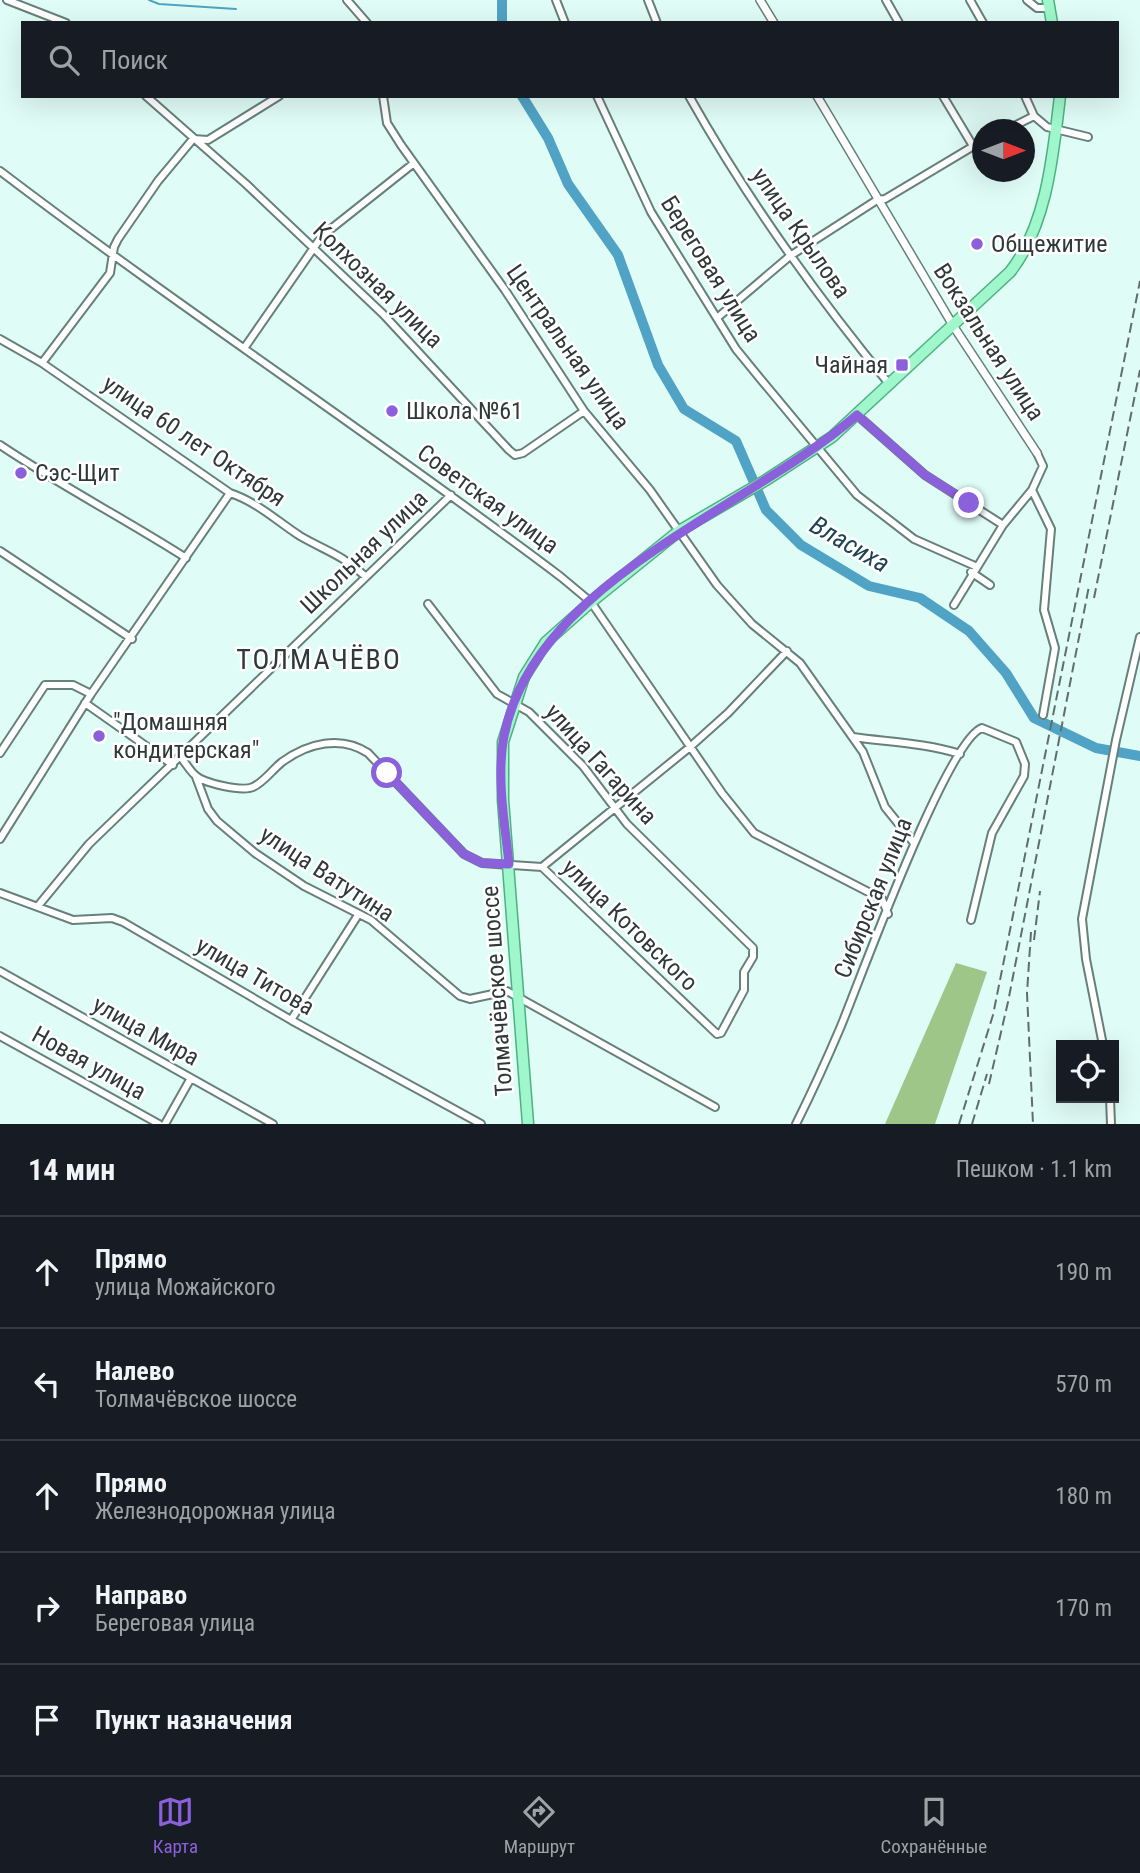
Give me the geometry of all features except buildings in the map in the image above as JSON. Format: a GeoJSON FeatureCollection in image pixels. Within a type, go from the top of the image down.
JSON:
{"type":"FeatureCollection","features":[{"type":"Feature","properties":{"kind":"main road","name":"Толмачёвское шоссе"},"geometry":{"type":"LineString","coordinates":[[528,1124],[502,772],[503,743],[524,677],[546,642],[591,601],[679,531],[737,499],[819,446],[954,327],[1010,272],[1026,251],[1037,226],[1060,98]]}},
{"type":"Feature","properties":{"kind":"street"},"geometry":{"type":"LineString","coordinates":[[7,0],[61,21]]}},
{"type":"Feature","properties":{"kind":"street"},"geometry":{"type":"LineString","coordinates":[[347,0],[365,21]]}},
{"type":"Feature","properties":{"kind":"street"},"geometry":{"type":"LineString","coordinates":[[556,0],[564,21]]}},
{"type":"Feature","properties":{"kind":"street"},"geometry":{"type":"LineString","coordinates":[[648,0],[656,21]]}},
{"type":"Feature","properties":{"kind":"street"},"geometry":{"type":"LineString","coordinates":[[760,0],[773,21]]}},
{"type":"Feature","properties":{"kind":"street"},"geometry":{"type":"LineString","coordinates":[[886,0],[898,21]]}},
{"type":"Feature","properties":{"kind":"street"},"geometry":{"type":"LineString","coordinates":[[971,0],[983,21]]}},
{"type":"Feature","properties":{"kind":"street"},"geometry":{"type":"LineString","coordinates":[[1027,0],[1037,8],[1048,4]]}},
{"type":"Feature","properties":{"kind":"street","name":"Колхозная улица"},"geometry":{"type":"LineString","coordinates":[[148,98],[246,184],[383,314],[515,454],[545,439],[584,411]]}},
{"type":"Feature","properties":{"kind":"street"},"geometry":{"type":"LineString","coordinates":[[42,363],[110,273],[114,247],[151,190],[193,139],[208,140],[276,98]]}},
{"type":"Feature","properties":{"kind":"street","name":"Центральная улица"},"geometry":{"type":"LineString","coordinates":[[383,98],[387,123],[498,280],[584,411],[650,490],[717,585],[752,624],[800,663],[863,751],[885,807],[914,843]]}},
{"type":"Feature","properties":{"kind":"street","name":"Береговая улица"},"geometry":{"type":"LineString","coordinates":[[598,98],[651,212],[749,366],[819,446],[839,477],[896,528],[973,569],[990,585]]}},
{"type":"Feature","properties":{"kind":"street","name":"улица Крылова"},"geometry":{"type":"LineString","coordinates":[[691,98],[715,142],[790,256],[890,385]]}},
{"type":"Feature","properties":{"kind":"street","name":"Вокзальная улица"},"geometry":{"type":"LineString","coordinates":[[818,98],[954,327],[1043,466],[1032,490],[1003,525],[973,569],[954,606]]}},
{"type":"Feature","properties":{"kind":"street"},"geometry":{"type":"LineString","coordinates":[[944,98],[972,144]]}},
{"type":"Feature","properties":{"kind":"street"},"geometry":{"type":"LineString","coordinates":[[1026,98],[1034,116],[1055,130],[1087,137]]}},
{"type":"Feature","properties":{"kind":"street"},"geometry":{"type":"LineString","coordinates":[[1028,119],[1034,116]]}},
{"type":"Feature","properties":{"kind":"street"},"geometry":{"type":"LineString","coordinates":[[717,318],[790,256],[877,200],[885,199],[972,147]]}},
{"type":"Feature","properties":{"kind":"street"},"geometry":{"type":"LineString","coordinates":[[245,347],[311,248],[322,236],[414,163]]}},
{"type":"Feature","properties":{"kind":"street","name":"Советская улица"},"geometry":{"type":"LineString","coordinates":[[0,171],[113,257],[245,347],[451,495],[591,601],[690,747],[754,833],[882,899],[888,914]]}},
{"type":"Feature","properties":{"kind":"street","name":"улица 60 лет Октября"},"geometry":{"type":"LineString","coordinates":[[0,339],[42,363],[230,493],[246,499],[302,537],[344,556],[365,576]]}},
{"type":"Feature","properties":{"kind":"street"},"geometry":{"type":"LineString","coordinates":[[857,415],[925,475],[1003,525]]}},
{"type":"Feature","properties":{"kind":"street"},"geometry":{"type":"LineString","coordinates":[[0,445],[113,517],[144,531],[186,558]]}},
{"type":"Feature","properties":{"kind":"street"},"geometry":{"type":"LineString","coordinates":[[1032,490],[1051,529],[1044,610],[1055,648],[1043,715]]}},
{"type":"Feature","properties":{"kind":"street"},"geometry":{"type":"LineString","coordinates":[[0,839],[85,703],[132,639],[230,493]]}},
{"type":"Feature","properties":{"kind":"street","name":"Школьная улица"},"geometry":{"type":"LineString","coordinates":[[38,906],[89,844],[451,495]]}},
{"type":"Feature","properties":{"kind":"street"},"geometry":{"type":"LineString","coordinates":[[0,551],[132,639]]}},
{"type":"Feature","properties":{"kind":"street","name":"улица Гагарина"},"geometry":{"type":"LineString","coordinates":[[428,604],[497,694],[530,712],[583,766],[626,824],[753,948],[753,957],[744,972],[744,990],[720,1033],[716,1034]]}},
{"type":"Feature","properties":{"kind":"street"},"geometry":{"type":"LineString","coordinates":[[1103,1040],[1086,959],[1083,919],[1116,740],[1140,637]]}},
{"type":"Feature","properties":{"kind":"street"},"geometry":{"type":"LineString","coordinates":[[542,867],[690,747],[728,713],[787,651]]}},
{"type":"Feature","properties":{"kind":"street"},"geometry":{"type":"LineString","coordinates":[[0,753],[44,685],[49,682],[72,685],[91,695]]}},
{"type":"Feature","properties":{"kind":"street"},"geometry":{"type":"LineString","coordinates":[[85,703],[173,765]]}},
{"type":"Feature","properties":{"kind":"street","name":"Сибирская улица"},"geometry":{"type":"LineString","coordinates":[[796,1124],[888,914],[914,843],[960,754],[975,730],[982,728],[1016,742],[1024,764],[1024,776],[992,833],[971,920]]}},
{"type":"Feature","properties":{"kind":"street"},"geometry":{"type":"LineString","coordinates":[[0,735],[10,738]]}},
{"type":"Feature","properties":{"kind":"street"},"geometry":{"type":"LineString","coordinates":[[853,737],[913,747],[937,747],[960,754]]}},
{"type":"Feature","properties":{"kind":"street","name":"улица Котовского"},"geometry":{"type":"LineString","coordinates":[[196,777],[226,786],[250,788],[284,761],[333,740],[356,744],[368,753],[464,854],[482,863],[542,867],[716,1034]]}},
{"type":"Feature","properties":{"kind":"street","name":"улица Ватутина"},"geometry":{"type":"LineString","coordinates":[[181,758],[196,777],[208,809],[217,821],[255,853],[304,886],[371,920],[460,996],[470,999],[507,991],[715,1107]]}},
{"type":"Feature","properties":{"kind":"street","name":"улица Титова"},"geometry":{"type":"LineString","coordinates":[[0,893],[73,920],[112,918],[123,922],[291,1020],[481,1124]]}},
{"type":"Feature","properties":{"kind":"street"},"geometry":{"type":"LineString","coordinates":[[291,1020],[358,915]]}},
{"type":"Feature","properties":{"kind":"street","name":"улица Мира"},"geometry":{"type":"LineString","coordinates":[[0,971],[273,1124]]}},
{"type":"Feature","properties":{"kind":"street","name":"Новая улица"},"geometry":{"type":"LineString","coordinates":[[0,1036],[159,1124]]}},
{"type":"Feature","properties":{"kind":"street"},"geometry":{"type":"LineString","coordinates":[[165,1124],[191,1078]]}},
{"type":"Feature","properties":{"kind":"street"},"geometry":{"type":"LineString","coordinates":[[1110,1103],[1111,1124]]}},
{"type":"Feature","properties":{"kind":"green space"},"geometry":{"type":"Polygon","coordinates":[[[956,963],[987,972],[935,1124],[885,1124],[956,963]]]}},
{"type":"Feature","properties":{"kind":"waterway"},"geometry":{"type":"LineString","coordinates":[[149,0],[159,4],[236,9]]}},
{"type":"Feature","properties":{"kind":"waterway","name":"Власиха"},"geometry":{"type":"LineString","coordinates":[[502,0],[502,21]]}},
{"type":"Feature","properties":{"kind":"waterway","name":"Власиха"},"geometry":{"type":"LineString","coordinates":[[523,98],[548,138],[568,184],[618,255],[658,365],[684,409],[736,441],[766,510],[801,545],[869,586],[920,598],[969,631],[1006,673],[1034,718],[1096,748],[1140,756]]}},
{"type":"Feature","properties":{"kind":"railway"},"geometry":{"type":"LineString","coordinates":[[959,1124],[993,1015],[1140,281]]}},
{"type":"Feature","properties":{"kind":"railway"},"geometry":{"type":"LineString","coordinates":[[1094,598],[1140,370]]}},
{"type":"Feature","properties":{"kind":"railway"},"geometry":{"type":"LineString","coordinates":[[989,1084],[1008,1002],[1089,586]]}},
{"type":"Feature","properties":{"kind":"railway"},"geometry":{"type":"LineString","coordinates":[[1034,940],[1040,891]]}},
{"type":"Feature","properties":{"kind":"railway"},"geometry":{"type":"LineString","coordinates":[[1031,932],[1027,993],[1033,1124]]}},
{"type":"Feature","properties":{"kind":"railway"},"geometry":{"type":"LineString","coordinates":[[972,1124],[987,1074]]}},
{"type":"Feature","properties":{"kind":"place","name":"Общежитие"},"geometry":{"type":"Point","coordinates":[977,244]}},
{"type":"Feature","properties":{"kind":"place","name":"Чайная"},"geometry":{"type":"Point","coordinates":[902,365]}},
{"type":"Feature","properties":{"kind":"place","name":"Школа №61"},"geometry":{"type":"Point","coordinates":[392,411]}},
{"type":"Feature","properties":{"kind":"place","name":"Сэс-Щит"},"geometry":{"type":"Point","coordinates":[21,473]}},
{"type":"Feature","properties":{"kind":"place","name":"\"Домашняя кондитерская\""},"geometry":{"type":"Point","coordinates":[99,736]}},
{"type":"Feature","properties":{"kind":"district","name":"ТОЛМАЧЁВО"},"geometry":{"type":"Point","coordinates":[319,659]}},
{"type":"Feature","properties":{"kind":"route"},"geometry":{"type":"LineString","coordinates":[[387,773],[464,854],[482,863],[509,864],[503,800],[503,743],[524,677],[546,642],[559,629],[679,531],[737,499],[832,437],[857,415],[925,475],[969,503]]}}]}
